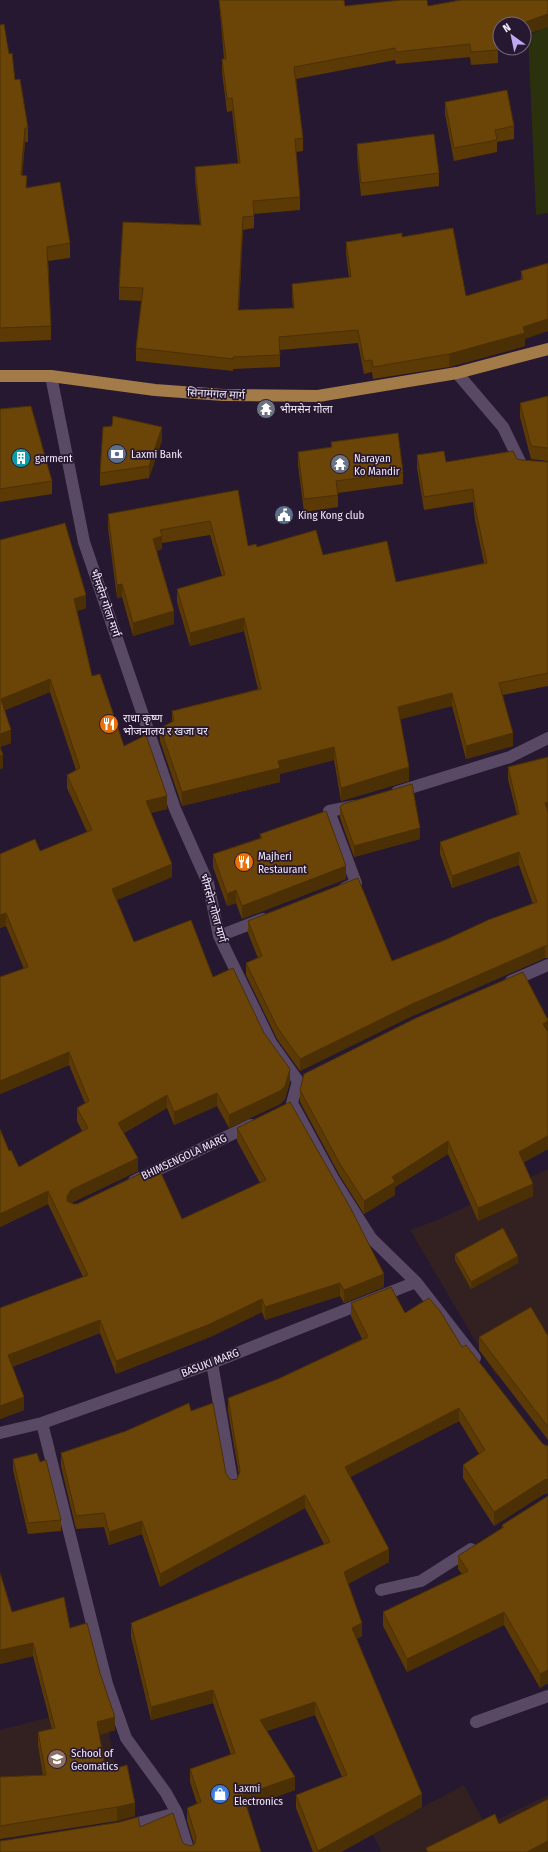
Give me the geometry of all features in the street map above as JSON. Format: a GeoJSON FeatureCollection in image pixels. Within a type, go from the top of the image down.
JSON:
{"type":"FeatureCollection","features":[{"type":"Feature","properties":{"kind":"main road","name":"सिनामंगल मार्ग"},"geometry":{"type":"LineString","coordinates":[[0,376],[51,376],[155,390],[223,395],[318,396],[457,373],[548,349]]}},
{"type":"Feature","properties":{"kind":"street"},"geometry":{"type":"LineString","coordinates":[[457,373],[503,427],[522,466],[548,468]]}},
{"type":"Feature","properties":{"kind":"street","name":"भीमसेन गोला मार्ग"},"geometry":{"type":"LineString","coordinates":[[51,376],[84,542],[175,809],[208,883],[219,936],[271,1043],[298,1081]]}},
{"type":"Feature","properties":{"kind":"street"},"geometry":{"type":"LineString","coordinates":[[386,796],[510,757],[548,738]]}},
{"type":"Feature","properties":{"kind":"street"},"geometry":{"type":"LineString","coordinates":[[335,892],[356,884],[329,811],[364,803]]}},
{"type":"Feature","properties":{"kind":"street"},"geometry":{"type":"LineString","coordinates":[[219,936],[277,914]]}},
{"type":"Feature","properties":{"kind":"street"},"geometry":{"type":"LineString","coordinates":[[498,987],[548,965]]}},
{"type":"Feature","properties":{"kind":"street"},"geometry":{"type":"LineString","coordinates":[[311,1074],[298,1081],[288,1106],[371,1238],[416,1282],[484,1370]]}},
{"type":"Feature","properties":{"kind":"street","name":"BHIMSENGOLA MARG"},"geometry":{"type":"LineString","coordinates":[[123,1186],[263,1120]]}},
{"type":"Feature","properties":{"kind":"street","name":"BASUKI MARG"},"geometry":{"type":"LineString","coordinates":[[0,1433],[42,1423],[212,1363],[416,1282]]}},
{"type":"Feature","properties":{"kind":"street"},"geometry":{"type":"LineString","coordinates":[[212,1363],[233,1486]]}},
{"type":"Feature","properties":{"kind":"street"},"geometry":{"type":"LineString","coordinates":[[42,1423],[106,1684],[126,1738],[166,1793],[177,1814],[189,1852]]}},
{"type":"Feature","properties":{"kind":"street"},"geometry":{"type":"LineString","coordinates":[[381,1590],[421,1581],[481,1543]]}},
{"type":"Feature","properties":{"kind":"street"},"geometry":{"type":"LineString","coordinates":[[476,1722],[548,1696]]}},
{"type":"Feature","properties":{"kind":"street"},"geometry":{"type":"LineString","coordinates":[[111,1829],[177,1814]]}},
{"type":"Feature","properties":{"kind":"shaded area"},"geometry":{"type":"Polygon","coordinates":[[[548,1169],[548,1348],[496,1376],[410,1230],[435,1221],[548,1169]]]}},
{"type":"Feature","properties":{"kind":"shaded area","name":"School of Geomatics"},"geometry":{"type":"Polygon","coordinates":[[[104,1703],[119,1789],[0,1828],[0,1730],[104,1703]]]}},
{"type":"Feature","properties":{"kind":"shaded area"},"geometry":{"type":"Polygon","coordinates":[[[464,1785],[486,1825],[548,1795],[548,1852],[382,1852],[372,1834],[464,1785]]]}},
{"type":"Feature","properties":{"kind":"green space"},"geometry":{"type":"Polygon","coordinates":[[[548,27],[548,213],[536,215],[529,56],[532,56],[532,33],[548,27]]]}},
{"type":"Feature","properties":{"kind":"building"},"geometry":{"type":"Polygon","coordinates":[[[219,0],[344,0],[345,6],[401,0],[427,0],[428,6],[461,0],[548,0],[548,14],[532,20],[532,16],[492,16],[492,50],[471,52],[470,44],[396,52],[395,48],[294,67],[303,138],[295,139],[300,197],[253,201],[254,216],[243,217],[238,310],[294,308],[292,284],[351,277],[346,242],[402,233],[402,237],[453,228],[466,296],[523,279],[521,271],[548,263],[548,319],[523,327],[525,333],[449,354],[373,367],[372,360],[364,361],[358,330],[279,337],[280,355],[233,357],[233,359],[136,348],[143,288],[119,287],[123,222],[201,225],[195,167],[240,163],[232,98],[227,99],[222,59],[226,59],[219,0]]]}},
{"type":"Feature","properties":{"kind":"building"},"geometry":{"type":"Polygon","coordinates":[[[4,24],[9,54],[12,53],[15,80],[20,79],[28,128],[25,128],[21,175],[27,176],[26,188],[60,182],[70,243],[47,247],[51,326],[0,328],[0,25],[4,24]]]}},
{"type":"Feature","properties":{"kind":"building"},"geometry":{"type":"Polygon","coordinates":[[[507,90],[514,126],[495,130],[497,140],[454,148],[445,102],[507,90]]]}},
{"type":"Feature","properties":{"kind":"building"},"geometry":{"type":"Polygon","coordinates":[[[434,134],[439,173],[361,183],[357,144],[434,134]]]}},
{"type":"Feature","properties":{"kind":"building"},"geometry":{"type":"Polygon","coordinates":[[[548,396],[548,448],[531,446],[520,403],[548,396]]]}},
{"type":"Feature","properties":{"kind":"building","name":"garment"},"geometry":{"type":"Polygon","coordinates":[[[31,406],[52,481],[0,489],[0,409],[31,406]]]}},
{"type":"Feature","properties":{"kind":"building"},"geometry":{"type":"Polygon","coordinates":[[[113,416],[162,427],[149,466],[100,473],[103,427],[112,426],[113,416]]]}},
{"type":"Feature","properties":{"kind":"building"},"geometry":{"type":"Polygon","coordinates":[[[398,433],[403,472],[336,481],[338,495],[304,499],[298,452],[332,447],[331,442],[398,433]]]}},
{"type":"Feature","properties":{"kind":"building"},"geometry":{"type":"Polygon","coordinates":[[[444,451],[446,462],[513,451],[517,459],[548,462],[548,673],[499,683],[513,733],[466,746],[452,693],[398,707],[409,767],[341,788],[334,747],[278,761],[280,768],[182,792],[160,728],[174,721],[172,711],[261,689],[244,618],[190,633],[177,589],[225,575],[210,521],[160,530],[162,536],[153,539],[174,611],[133,623],[122,584],[117,585],[108,514],[238,490],[248,546],[256,544],[257,547],[316,530],[323,555],[387,541],[396,582],[487,563],[475,507],[473,489],[424,497],[417,455],[444,451]]]}},
{"type":"Feature","properties":{"kind":"building"},"geometry":{"type":"Polygon","coordinates":[[[65,523],[86,595],[74,599],[92,676],[100,674],[124,746],[146,735],[167,796],[146,801],[172,864],[112,889],[134,942],[191,920],[213,977],[233,968],[264,1033],[290,1069],[285,1086],[280,1091],[229,1115],[217,1093],[174,1112],[167,1095],[118,1123],[138,1158],[71,1190],[67,1196],[67,1201],[77,1204],[146,1171],[150,1179],[161,1173],[182,1219],[266,1180],[237,1128],[290,1102],[351,1209],[384,1274],[344,1290],[340,1283],[265,1307],[262,1299],[210,1324],[116,1361],[100,1320],[8,1355],[24,1397],[0,1406],[0,1308],[88,1275],[48,1191],[0,1214],[0,1129],[9,1151],[11,1150],[19,1167],[88,1128],[77,1108],[89,1101],[69,1052],[0,1081],[0,977],[28,967],[6,913],[0,915],[0,854],[35,839],[40,851],[92,830],[67,775],[80,768],[50,679],[1,699],[11,730],[0,734],[0,540],[65,523]]]}},
{"type":"Feature","properties":{"kind":"building"},"geometry":{"type":"Polygon","coordinates":[[[0,747],[3,755],[0,756],[0,747]]]}},
{"type":"Feature","properties":{"kind":"building"},"geometry":{"type":"Polygon","coordinates":[[[548,757],[548,802],[545,803],[548,812],[548,945],[410,1005],[300,1059],[277,1027],[246,963],[262,956],[248,921],[358,878],[392,961],[443,941],[488,920],[537,902],[519,852],[452,876],[440,842],[519,814],[508,767],[548,757]]]}},
{"type":"Feature","properties":{"kind":"building"},"geometry":{"type":"Polygon","coordinates":[[[412,784],[420,828],[354,846],[340,807],[343,804],[412,784]]]}},
{"type":"Feature","properties":{"kind":"building"},"geometry":{"type":"Polygon","coordinates":[[[326,811],[346,866],[242,906],[236,890],[227,894],[213,854],[262,838],[260,834],[326,811]]]}},
{"type":"Feature","properties":{"kind":"building"},"geometry":{"type":"Polygon","coordinates":[[[523,972],[548,1020],[543,1024],[548,1032],[548,1136],[519,1152],[533,1184],[478,1208],[448,1141],[392,1177],[395,1182],[364,1201],[340,1164],[300,1090],[304,1074],[416,1018],[523,972]]]}},
{"type":"Feature","properties":{"kind":"building"},"geometry":{"type":"Polygon","coordinates":[[[503,1228],[518,1256],[471,1282],[455,1254],[503,1228]]]}},
{"type":"Feature","properties":{"kind":"building"},"geometry":{"type":"Polygon","coordinates":[[[391,1287],[405,1313],[429,1298],[440,1311],[462,1347],[466,1345],[542,1443],[546,1446],[548,1445],[548,1479],[544,1480],[494,1512],[463,1465],[485,1450],[459,1408],[345,1467],[389,1549],[344,1572],[362,1623],[352,1628],[422,1794],[318,1851],[296,1795],[347,1775],[315,1702],[260,1720],[295,1777],[243,1795],[261,1852],[0,1852],[0,1841],[120,1822],[138,1817],[140,1827],[173,1813],[184,1844],[191,1846],[195,1844],[196,1837],[187,1808],[201,1802],[190,1769],[235,1753],[213,1690],[151,1707],[131,1623],[330,1542],[305,1495],[160,1574],[142,1521],[109,1532],[104,1513],[76,1516],[61,1453],[126,1431],[189,1403],[191,1411],[213,1403],[226,1474],[231,1480],[237,1479],[240,1471],[228,1398],[278,1379],[368,1337],[351,1303],[391,1287]]]}},
{"type":"Feature","properties":{"kind":"building"},"geometry":{"type":"Polygon","coordinates":[[[531,1307],[548,1336],[548,1427],[479,1337],[531,1307]]]}},
{"type":"Feature","properties":{"kind":"building"},"geometry":{"type":"Polygon","coordinates":[[[37,1453],[40,1462],[46,1460],[61,1520],[28,1523],[13,1459],[37,1453]]]}},
{"type":"Feature","properties":{"kind":"building"},"geometry":{"type":"Polygon","coordinates":[[[548,1496],[548,1670],[540,1674],[504,1612],[407,1659],[383,1612],[468,1571],[458,1556],[504,1527],[502,1525],[548,1496]]]}},
{"type":"Feature","properties":{"kind":"building"},"geometry":{"type":"Polygon","coordinates":[[[0,1573],[12,1612],[64,1597],[70,1628],[87,1623],[100,1673],[115,1717],[97,1722],[106,1771],[127,1765],[135,1803],[0,1826],[0,1777],[46,1775],[38,1732],[55,1728],[33,1643],[0,1650],[0,1573]]]}},
{"type":"Feature","properties":{"kind":"building"},"geometry":{"type":"Polygon","coordinates":[[[548,1799],[548,1841],[527,1852],[428,1852],[426,1848],[495,1814],[499,1824],[548,1799]]]}},
{"type":"Feature","properties":{"kind":"place","name":"भीमसेन गोला"},"geometry":{"type":"Point","coordinates":[266,409]}},
{"type":"Feature","properties":{"kind":"place","name":"Laxmi Bank"},"geometry":{"type":"Point","coordinates":[117,454]}},
{"type":"Feature","properties":{"kind":"place","name":"garment"},"geometry":{"type":"Point","coordinates":[21,458]}},
{"type":"Feature","properties":{"kind":"place","name":"Narayan Ko Mandir"},"geometry":{"type":"Point","coordinates":[340,464]}},
{"type":"Feature","properties":{"kind":"place","name":"King Kong club"},"geometry":{"type":"Point","coordinates":[284,515]}},
{"type":"Feature","properties":{"kind":"place","name":"राधा कृष्ण भोजनालय र खजा घर"},"geometry":{"type":"Point","coordinates":[109,724]}},
{"type":"Feature","properties":{"kind":"place","name":"Majheri Restaurant"},"geometry":{"type":"Point","coordinates":[244,862]}},
{"type":"Feature","properties":{"kind":"place","name":"School of Geomatics"},"geometry":{"type":"Point","coordinates":[57,1759]}},
{"type":"Feature","properties":{"kind":"place","name":"Laxmi Electronics"},"geometry":{"type":"Point","coordinates":[220,1794]}}]}
